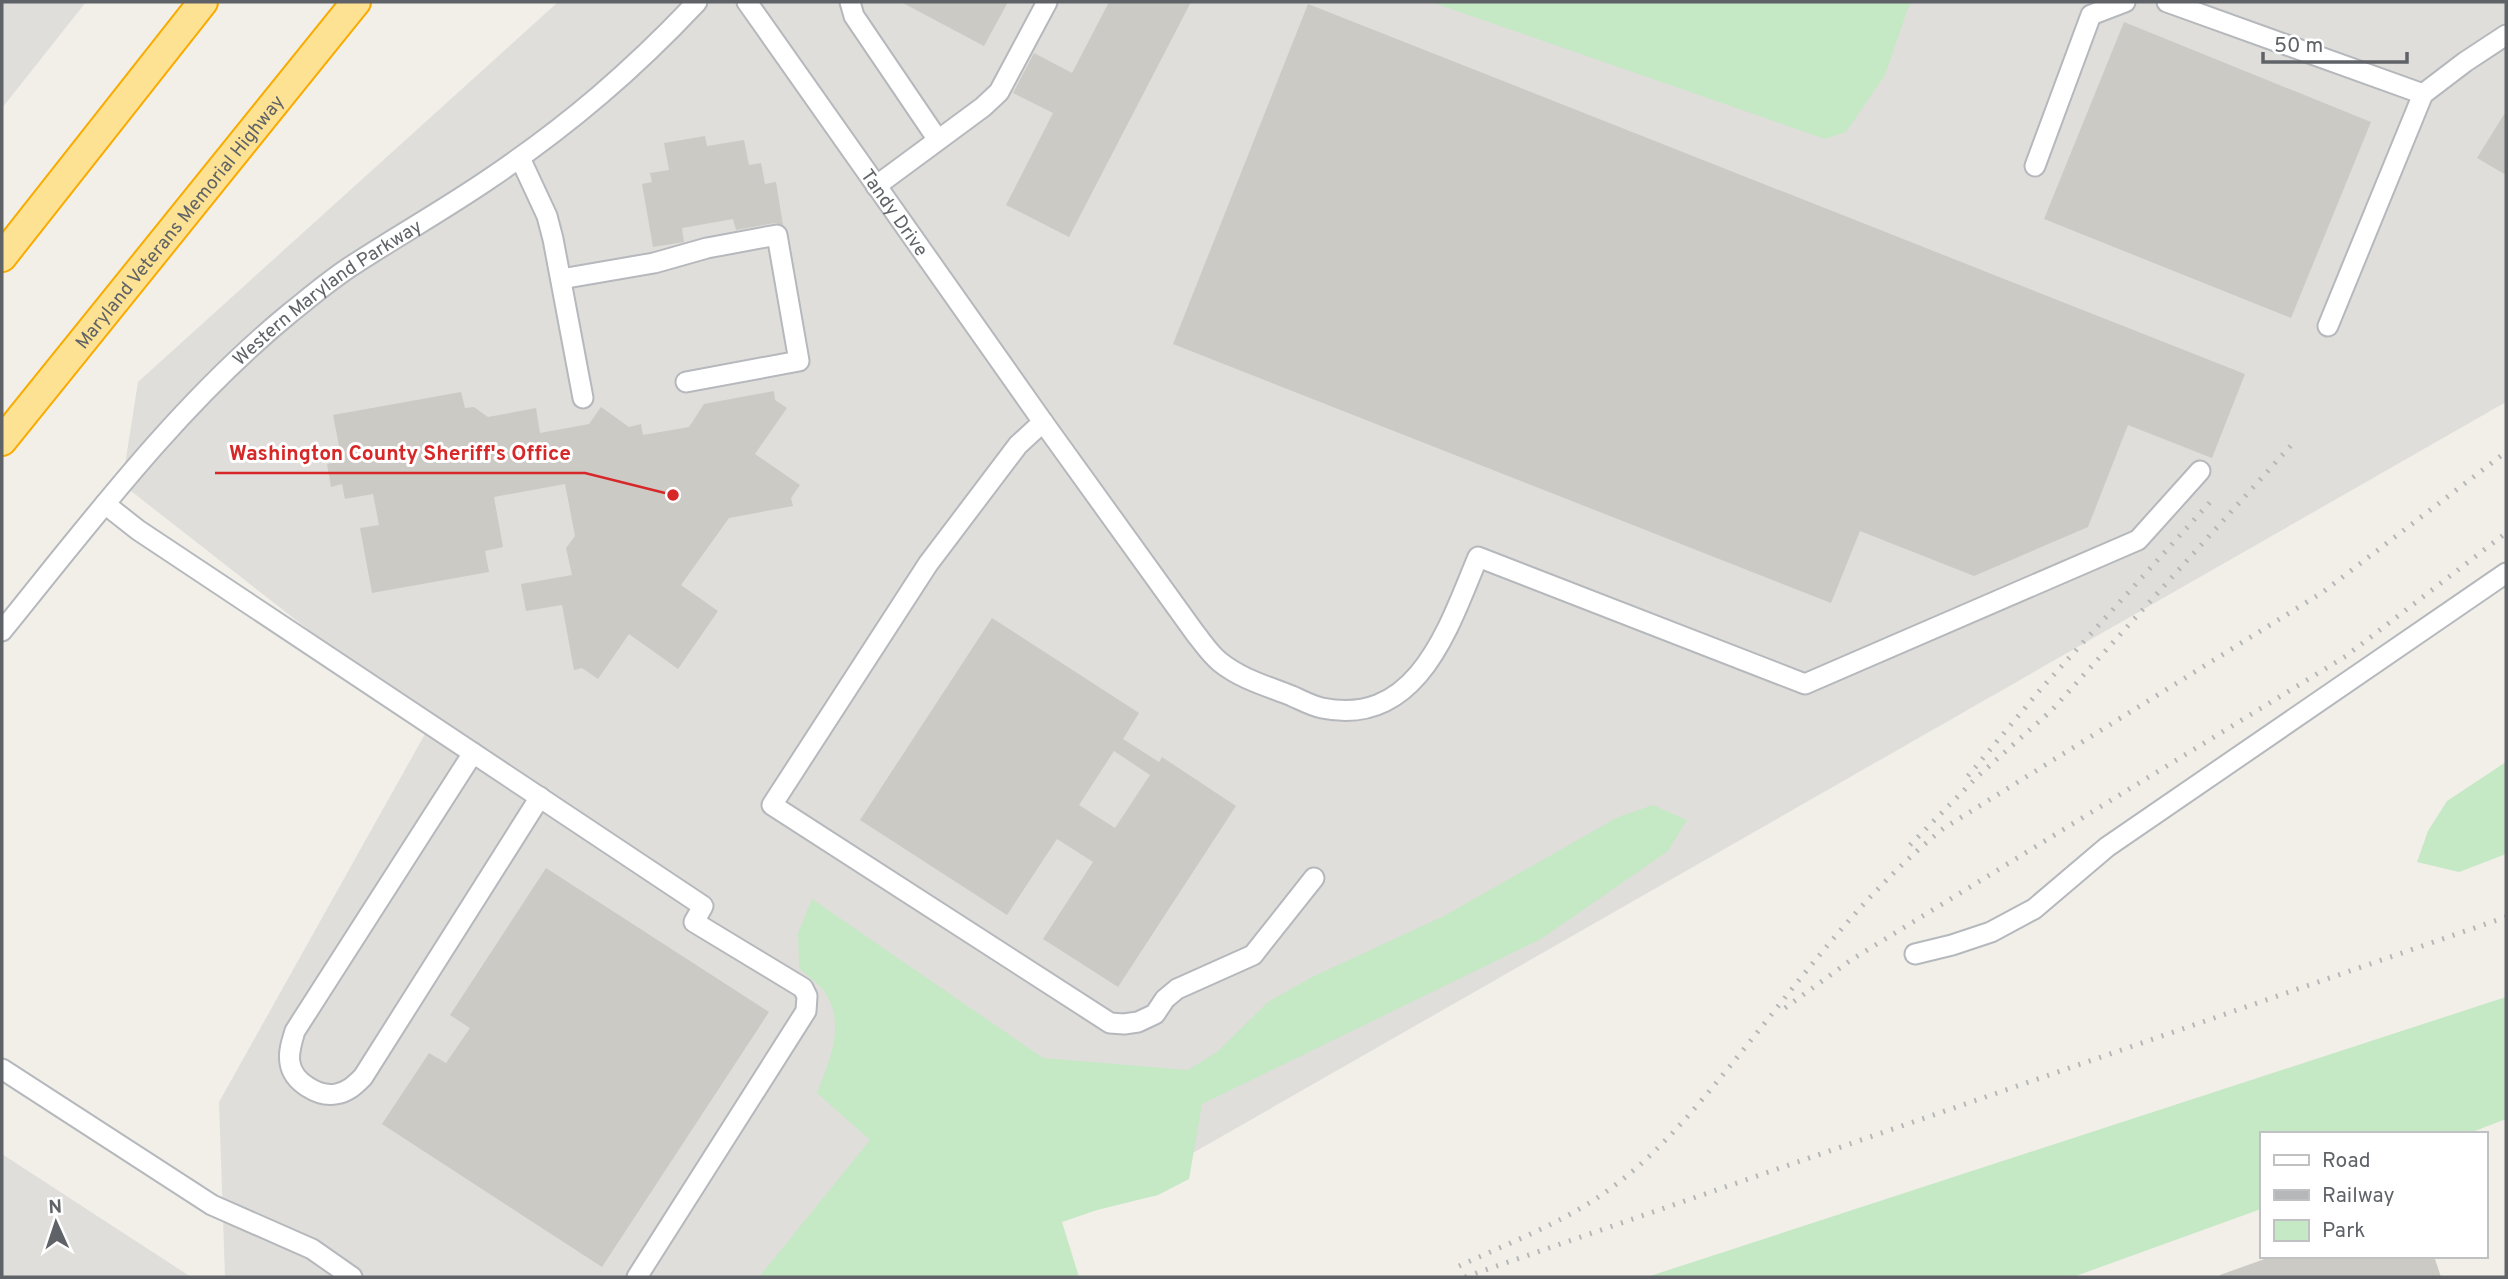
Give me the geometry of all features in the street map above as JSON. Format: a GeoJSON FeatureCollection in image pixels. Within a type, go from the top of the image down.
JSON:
{"type":"FeatureCollection","features":[{"type":"Feature","properties":{"kind":"highway"},"geometry":{"type":"LineString","coordinates":[[2,257],[203,2]]}},
{"type":"Feature","properties":{"kind":"highway","name":"Maryland Veterans Memorial Highway"},"geometry":{"type":"LineString","coordinates":[[2,441],[356,2]]}},
{"type":"Feature","properties":{"kind":"street","name":"Western Maryland Parkway"},"geometry":{"type":"LineString","coordinates":[[2,631],[160,439],[218,377],[288,315],[350,267],[520,158],[567,124],[626,74],[697,2]]}},
{"type":"Feature","properties":{"kind":"street","name":"Tandy Drive"},"geometry":{"type":"LineString","coordinates":[[747,2],[1195,634],[1217,660],[1237,675],[1321,708],[1353,711],[1376,705],[1400,694],[1433,658],[1478,557],[1805,684],[2138,540],[2200,471]]}},
{"type":"Feature","properties":{"kind":"street"},"geometry":{"type":"LineString","coordinates":[[850,2],[854,16],[938,140]]}},
{"type":"Feature","properties":{"kind":"street"},"geometry":{"type":"LineString","coordinates":[[876,186],[983,107],[999,92],[1047,2]]}},
{"type":"Feature","properties":{"kind":"street"},"geometry":{"type":"LineString","coordinates":[[2035,166],[2091,15],[2125,2]]}},
{"type":"Feature","properties":{"kind":"street"},"geometry":{"type":"LineString","coordinates":[[2167,2],[2423,94]]}},
{"type":"Feature","properties":{"kind":"street"},"geometry":{"type":"LineString","coordinates":[[2328,326],[2423,94],[2506,35]]}},
{"type":"Feature","properties":{"kind":"street"},"geometry":{"type":"LineString","coordinates":[[520,158],[547,216],[583,398]]}},
{"type":"Feature","properties":{"kind":"street"},"geometry":{"type":"LineString","coordinates":[[561,279],[654,263],[707,248],[778,235],[799,361],[686,382]]}},
{"type":"Feature","properties":{"kind":"street"},"geometry":{"type":"LineString","coordinates":[[1043,422],[1018,445],[928,565],[772,806],[1110,1023],[1138,1022],[1155,1014],[1165,999],[1177,989],[1253,955],[1314,878]]}},
{"type":"Feature","properties":{"kind":"street"},"geometry":{"type":"LineString","coordinates":[[105,504],[138,530],[704,905],[694,922],[803,988],[807,996],[806,1011],[637,1277]]}},
{"type":"Feature","properties":{"kind":"street"},"geometry":{"type":"LineString","coordinates":[[1915,954],[1991,932],[2034,909],[2107,847],[2506,573]]}},
{"type":"Feature","properties":{"kind":"street"},"geometry":{"type":"LineString","coordinates":[[473,753],[295,1031],[290,1051],[290,1066],[305,1086],[322,1094],[336,1094],[350,1090],[363,1077],[540,797]]}},
{"type":"Feature","properties":{"kind":"street"},"geometry":{"type":"LineString","coordinates":[[2,1069],[212,1205],[312,1249],[352,1277]]}},
{"type":"Feature","properties":{"kind":"shaded area"},"geometry":{"type":"Polygon","coordinates":[[[2,2],[86,2],[2,108],[2,2]]]}},
{"type":"Feature","properties":{"kind":"shaded area"},"geometry":{"type":"Polygon","coordinates":[[[558,2],[2506,2],[2506,402],[1184,1158],[952,1277],[225,1277],[219,1102],[430,725],[122,484],[138,382],[558,2]]]}},
{"type":"Feature","properties":{"kind":"shaded area"},"geometry":{"type":"Polygon","coordinates":[[[2,1154],[191,1277],[2,1277],[2,1154]]]}},
{"type":"Feature","properties":{"kind":"green space"},"geometry":{"type":"Polygon","coordinates":[[[1431,2],[1913,2],[1908,8],[1885,75],[1846,132],[1825,139],[1431,2]]]}},
{"type":"Feature","properties":{"kind":"green space"},"geometry":{"type":"Polygon","coordinates":[[[2506,762],[2506,854],[2459,872],[2417,862],[2428,831],[2447,801],[2506,762]]]}},
{"type":"Feature","properties":{"kind":"green space"},"geometry":{"type":"Polygon","coordinates":[[[1653,805],[1687,820],[1668,851],[1541,939],[1202,1104],[1189,1179],[1158,1195],[1062,1222],[1079,1277],[759,1277],[870,1140],[817,1093],[831,1055],[835,1029],[831,1004],[824,991],[799,968],[798,933],[812,899],[1043,1058],[1188,1070],[1217,1052],[1268,1002],[1312,977],[1444,916],[1618,817],[1653,805]]]}},
{"type":"Feature","properties":{"kind":"green space"},"geometry":{"type":"Polygon","coordinates":[[[2506,997],[2506,1119],[2472,1132],[2260,1132],[2260,1209],[2073,1277],[1647,1277],[2506,997]]]}},
{"type":"Feature","properties":{"kind":"building"},"geometry":{"type":"Polygon","coordinates":[[[901,2],[1008,2],[984,46],[901,2]]]}},
{"type":"Feature","properties":{"kind":"building"},"geometry":{"type":"Polygon","coordinates":[[[1109,2],[1191,2],[1069,237],[1006,205],[1053,113],[1013,93],[1034,53],[1072,73],[1109,2]]]}},
{"type":"Feature","properties":{"kind":"building"},"geometry":{"type":"Polygon","coordinates":[[[1308,4],[2245,374],[2212,458],[2128,425],[2088,527],[1974,576],[1860,531],[1831,603],[1173,344],[1308,4]]]}},
{"type":"Feature","properties":{"kind":"building"},"geometry":{"type":"Polygon","coordinates":[[[2124,22],[2371,122],[2291,318],[2044,219],[2124,22]]]}},
{"type":"Feature","properties":{"kind":"building"},"geometry":{"type":"Polygon","coordinates":[[[2506,111],[2506,175],[2477,158],[2506,111]]]}},
{"type":"Feature","properties":{"kind":"building"},"geometry":{"type":"Polygon","coordinates":[[[705,136],[707,146],[744,140],[749,165],[761,163],[765,184],[776,182],[783,225],[775,223],[736,230],[733,219],[682,228],[684,242],[653,247],[642,184],[652,182],[650,173],[669,170],[664,143],[705,136]]]}},
{"type":"Feature","properties":{"kind":"building"},"geometry":{"type":"Polygon","coordinates":[[[774,391],[775,400],[787,408],[755,454],[800,485],[791,498],[793,506],[729,518],[681,585],[718,611],[678,669],[629,634],[598,679],[582,668],[574,670],[562,605],[526,611],[521,584],[572,575],[566,548],[575,536],[565,484],[494,497],[503,547],[485,551],[489,572],[372,593],[360,528],[379,525],[373,494],[345,499],[342,484],[331,487],[327,464],[342,461],[333,415],[461,392],[465,408],[474,407],[488,417],[536,408],[540,433],[589,424],[601,407],[629,427],[641,424],[643,435],[689,427],[704,404],[774,391]]]}},
{"type":"Feature","properties":{"kind":"building"},"geometry":{"type":"Polygon","coordinates":[[[992,618],[1139,713],[1123,739],[1159,762],[1162,757],[1236,806],[1118,987],[1043,939],[1093,862],[1057,839],[1007,915],[860,820],[992,618]],[[1114,751],[1079,805],[1115,828],[1150,775],[1114,751]]]}},
{"type":"Feature","properties":{"kind":"building"},"geometry":{"type":"Polygon","coordinates":[[[546,868],[769,1012],[602,1267],[382,1124],[429,1053],[446,1063],[470,1028],[450,1015],[546,868]]]}},
{"type":"Feature","properties":{"kind":"building"},"geometry":{"type":"Polygon","coordinates":[[[2267,1258],[2435,1258],[2441,1277],[2220,1277],[2267,1258]]]}},
{"type":"Feature","properties":{"kind":"railway"},"geometry":{"type":"LineString","coordinates":[[1910,845],[1978,776],[2052,710],[2295,441]]}},
{"type":"Feature","properties":{"kind":"railway"},"geometry":{"type":"LineString","coordinates":[[1459,1266],[1578,1210],[1614,1186],[1648,1158],[1707,1094],[1859,909],[1944,828],[2323,592],[2506,452]]}},
{"type":"Feature","properties":{"kind":"railway"},"geometry":{"type":"LineString","coordinates":[[1968,776],[2040,690],[2212,500]]}},
{"type":"Feature","properties":{"kind":"railway"},"geometry":{"type":"LineString","coordinates":[[1785,1008],[1851,960],[2346,656],[2506,533]]}},
{"type":"Feature","properties":{"kind":"railway"},"geometry":{"type":"LineString","coordinates":[[1465,1277],[2506,917]]}},
{"type":"Feature","properties":{"kind":"place","name":"Washington County Sheriff's Office"},"geometry":{"type":"Point","coordinates":[673,495]}}]}
